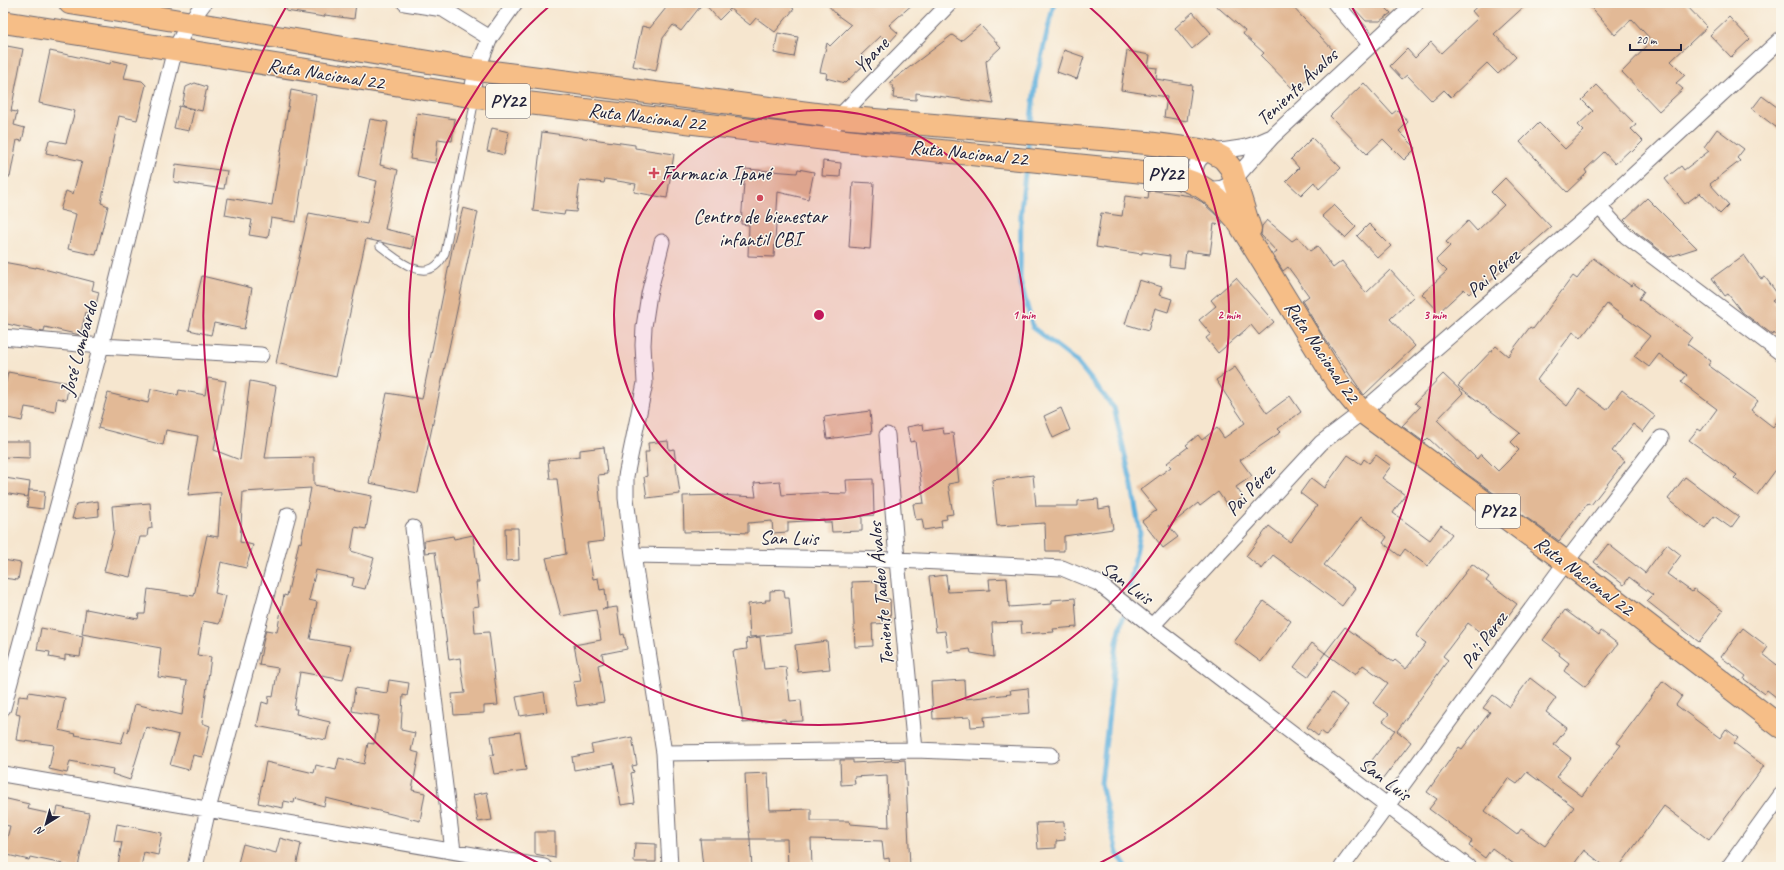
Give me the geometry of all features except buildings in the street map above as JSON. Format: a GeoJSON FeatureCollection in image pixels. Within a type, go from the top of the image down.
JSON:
{"type":"FeatureCollection","features":[{"type":"Feature","properties":{"kind":"highway","name":"Ruta Nacional 22"},"geometry":{"type":"LineString","coordinates":[[70,3],[189,24],[477,70],[839,117],[1147,143],[1212,152],[1223,158],[1231,168],[1245,215],[1260,255]]}},
{"type":"Feature","properties":{"kind":"highway","name":"Ruta Nacional 22"},"geometry":{"type":"LineString","coordinates":[[3,22],[473,97],[826,138],[1039,160],[1173,176],[1189,180],[1203,187],[1237,220],[1337,382],[1362,412],[1566,562],[1781,726]]}},
{"type":"Feature","properties":{"kind":"street","name":"José Lombardo"},"geometry":{"type":"LineString","coordinates":[[3,708],[101,346],[175,49],[189,24],[204,3]]}},
{"type":"Feature","properties":{"kind":"street"},"geometry":{"type":"LineString","coordinates":[[405,3],[443,9],[490,38]]}},
{"type":"Feature","properties":{"kind":"street"},"geometry":{"type":"LineString","coordinates":[[473,97],[477,70],[490,38],[515,3]]}},
{"type":"Feature","properties":{"kind":"street","name":"Ypane"},"geometry":{"type":"LineString","coordinates":[[826,138],[839,117],[950,3]]}},
{"type":"Feature","properties":{"kind":"street"},"geometry":{"type":"LineString","coordinates":[[1335,3],[1371,45]]}},
{"type":"Feature","properties":{"kind":"street","name":"Teniente Ávalos"},"geometry":{"type":"LineString","coordinates":[[1203,187],[1220,190],[1235,179],[1272,137],[1416,3]]}},
{"type":"Feature","properties":{"kind":"street","name":"Pai Pérez"},"geometry":{"type":"LineString","coordinates":[[1152,626],[1320,443],[1362,412],[1599,207],[1781,39]]}},
{"type":"Feature","properties":{"kind":"street"},"geometry":{"type":"LineString","coordinates":[[1203,187],[1197,180],[1196,171],[1198,162],[1204,156],[1212,152],[1230,151],[1250,146],[1272,137]]}},
{"type":"Feature","properties":{"kind":"street"},"geometry":{"type":"LineString","coordinates":[[1599,207],[1626,236],[1781,353]]}},
{"type":"Feature","properties":{"kind":"street"},"geometry":{"type":"LineString","coordinates":[[662,242],[649,294],[644,327],[643,345],[645,383],[626,476],[626,498],[633,555],[664,753],[670,867]]}},
{"type":"Feature","properties":{"kind":"street"},"geometry":{"type":"LineString","coordinates":[[3,337],[101,346],[261,355]]}},
{"type":"Feature","properties":{"kind":"street","name":"Teniente Tadeo Ávalos"},"geometry":{"type":"LineString","coordinates":[[887,435],[915,750]]}},
{"type":"Feature","properties":{"kind":"street","name":"Pa'i Perez"},"geometry":{"type":"LineString","coordinates":[[1342,867],[1566,562],[1661,438]]}},
{"type":"Feature","properties":{"kind":"street"},"geometry":{"type":"LineString","coordinates":[[195,867],[208,809],[288,515]]}},
{"type":"Feature","properties":{"kind":"street"},"geometry":{"type":"LineString","coordinates":[[413,528],[452,851]]}},
{"type":"Feature","properties":{"kind":"street","name":"San Luis"},"geometry":{"type":"LineString","coordinates":[[633,555],[897,560],[1062,568],[1098,583],[1152,626],[1468,867]]}},
{"type":"Feature","properties":{"kind":"street"},"geometry":{"type":"LineString","coordinates":[[664,753],[915,750],[1051,755]]}},
{"type":"Feature","properties":{"kind":"street"},"geometry":{"type":"LineString","coordinates":[[3,774],[452,851],[486,862],[544,867]]}},
{"type":"Feature","properties":{"kind":"street"},"geometry":{"type":"LineString","coordinates":[[1729,867],[1781,795]]}},
{"type":"Feature","properties":{"kind":"lane"},"geometry":{"type":"LineString","coordinates":[[380,246],[407,266],[419,270],[429,270],[441,260],[445,253],[473,97]]}},
{"type":"Feature","properties":{"kind":"waterway"},"geometry":{"type":"LineString","coordinates":[[1030,128],[1036,79],[1054,3]]}},
{"type":"Feature","properties":{"kind":"waterway"},"geometry":{"type":"LineString","coordinates":[[1027,155],[1029,138]]}},
{"type":"Feature","properties":{"kind":"waterway"},"geometry":{"type":"LineString","coordinates":[[1026,165],[1021,211],[1020,280],[1033,328],[1077,362],[1114,408],[1132,486],[1140,533],[1129,589]]}},
{"type":"Feature","properties":{"kind":"waterway"},"geometry":{"type":"LineString","coordinates":[[1123,617],[1117,641],[1101,784],[1117,853],[1126,867]]}},
{"type":"Feature","properties":{"kind":"place","name":"Farmacia Ipané"},"geometry":{"type":"Point","coordinates":[654,173]}},
{"type":"Feature","properties":{"kind":"place","name":"Centro de bienestar infantil CBI"},"geometry":{"type":"Point","coordinates":[760,198]}}]}
